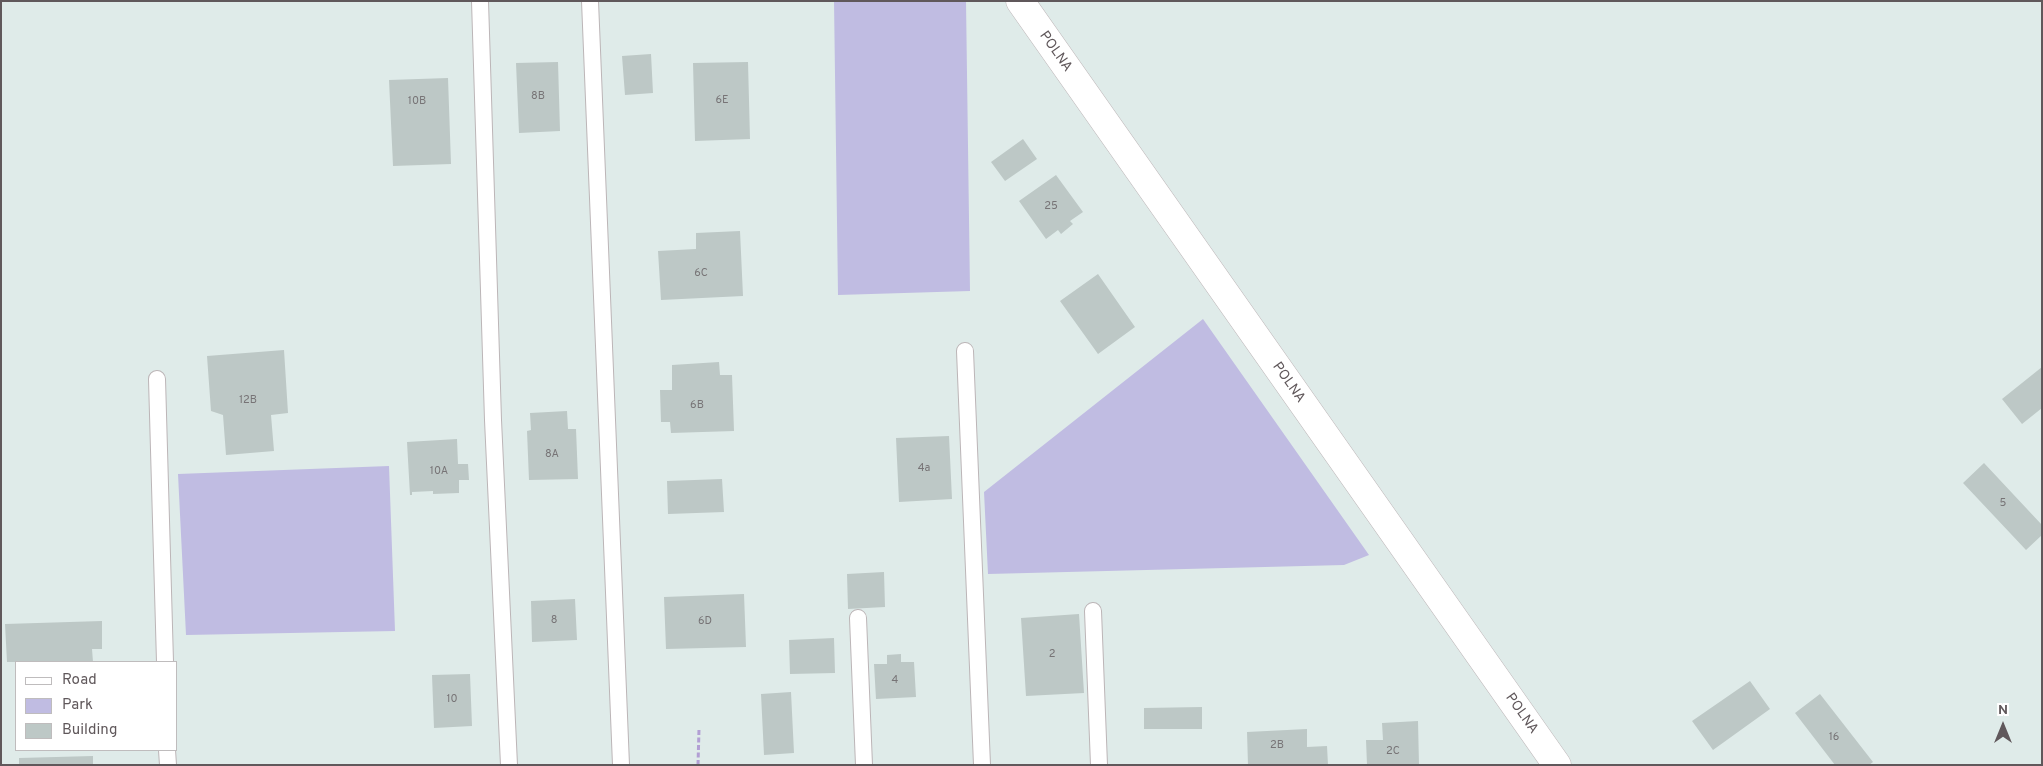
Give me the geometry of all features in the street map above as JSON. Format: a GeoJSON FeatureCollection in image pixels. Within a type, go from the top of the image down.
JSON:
{"type":"FeatureCollection","features":[{"type":"Feature","properties":{"kind":"street","name":"POLNA"},"geometry":{"type":"LineString","coordinates":[[1020,1],[1557,765]]}},
{"type":"Feature","properties":{"kind":"lane"},"geometry":{"type":"LineString","coordinates":[[480,1],[493,420],[509,765]]}},
{"type":"Feature","properties":{"kind":"lane"},"geometry":{"type":"LineString","coordinates":[[590,1],[621,765]]}},
{"type":"Feature","properties":{"kind":"lane"},"geometry":{"type":"LineString","coordinates":[[965,351],[982,765]]}},
{"type":"Feature","properties":{"kind":"lane"},"geometry":{"type":"LineString","coordinates":[[157,379],[165,661]]}},
{"type":"Feature","properties":{"kind":"lane"},"geometry":{"type":"LineString","coordinates":[[1093,611],[1099,765]]}},
{"type":"Feature","properties":{"kind":"lane"},"geometry":{"type":"LineString","coordinates":[[858,618],[864,765]]}},
{"type":"Feature","properties":{"kind":"lane"},"geometry":{"type":"LineString","coordinates":[[167,751],[168,765]]}},
{"type":"Feature","properties":{"kind":"path"},"geometry":{"type":"LineString","coordinates":[[698,765],[699,729]]}},
{"type":"Feature","properties":{"kind":"green space"},"geometry":{"type":"Polygon","coordinates":[[[834,1],[966,1],[970,291],[838,295],[834,1]]]}},
{"type":"Feature","properties":{"kind":"green space"},"geometry":{"type":"Polygon","coordinates":[[[1203,319],[1369,555],[1344,565],[988,574],[984,492],[1203,319]]]}},
{"type":"Feature","properties":{"kind":"green space"},"geometry":{"type":"Polygon","coordinates":[[[389,466],[395,631],[186,635],[178,474],[389,466]]]}},
{"type":"Feature","properties":{"kind":"building"},"geometry":{"type":"Polygon","coordinates":[[[651,54],[653,93],[625,95],[622,56],[651,54]]]}},
{"type":"Feature","properties":{"kind":"building"},"geometry":{"type":"Polygon","coordinates":[[[558,62],[560,131],[519,133],[516,63],[558,62]]]}},
{"type":"Feature","properties":{"kind":"building"},"geometry":{"type":"Polygon","coordinates":[[[748,62],[750,139],[695,141],[693,63],[748,62]]]}},
{"type":"Feature","properties":{"kind":"building"},"geometry":{"type":"Polygon","coordinates":[[[448,78],[451,164],[393,166],[389,80],[448,78]]]}},
{"type":"Feature","properties":{"kind":"building"},"geometry":{"type":"Polygon","coordinates":[[[1023,139],[1037,159],[1005,181],[991,162],[1023,139]]]}},
{"type":"Feature","properties":{"kind":"building"},"geometry":{"type":"Polygon","coordinates":[[[1056,175],[1083,212],[1070,221],[1073,224],[1061,234],[1058,230],[1046,239],[1019,201],[1056,175]]]}},
{"type":"Feature","properties":{"kind":"building"},"geometry":{"type":"Polygon","coordinates":[[[740,231],[743,296],[661,300],[658,251],[696,249],[696,233],[740,231]]]}},
{"type":"Feature","properties":{"kind":"building"},"geometry":{"type":"Polygon","coordinates":[[[1098,274],[1135,327],[1098,354],[1060,301],[1098,274]]]}},
{"type":"Feature","properties":{"kind":"building"},"geometry":{"type":"Polygon","coordinates":[[[284,350],[288,413],[271,415],[274,451],[226,455],[223,415],[211,411],[207,356],[284,350]]]}},
{"type":"Feature","properties":{"kind":"building"},"geometry":{"type":"Polygon","coordinates":[[[719,362],[720,375],[732,375],[734,431],[671,433],[670,422],[661,422],[660,390],[672,390],[672,365],[719,362]]]}},
{"type":"Feature","properties":{"kind":"building"},"geometry":{"type":"Polygon","coordinates":[[[2042,367],[2042,408],[2022,424],[2002,399],[2042,367]]]}},
{"type":"Feature","properties":{"kind":"building"},"geometry":{"type":"Polygon","coordinates":[[[567,411],[568,429],[576,429],[578,479],[529,480],[527,431],[531,430],[530,413],[567,411]]]}},
{"type":"Feature","properties":{"kind":"building"},"geometry":{"type":"Polygon","coordinates":[[[949,436],[952,499],[899,502],[896,438],[949,436]]]}},
{"type":"Feature","properties":{"kind":"building"},"geometry":{"type":"Polygon","coordinates":[[[457,439],[458,464],[468,464],[469,480],[459,480],[459,493],[433,494],[433,491],[412,492],[412,495],[410,495],[407,442],[457,439]]]}},
{"type":"Feature","properties":{"kind":"building"},"geometry":{"type":"Polygon","coordinates":[[[1984,463],[2042,525],[2042,535],[2026,550],[1963,483],[1984,463]]]}},
{"type":"Feature","properties":{"kind":"building"},"geometry":{"type":"Polygon","coordinates":[[[722,479],[724,512],[668,514],[667,481],[722,479]]]}},
{"type":"Feature","properties":{"kind":"building"},"geometry":{"type":"Polygon","coordinates":[[[884,572],[885,607],[848,609],[847,574],[884,572]]]}},
{"type":"Feature","properties":{"kind":"building"},"geometry":{"type":"Polygon","coordinates":[[[744,594],[746,647],[666,649],[664,597],[744,594]]]}},
{"type":"Feature","properties":{"kind":"building"},"geometry":{"type":"Polygon","coordinates":[[[575,599],[577,640],[532,642],[531,601],[575,599]]]}},
{"type":"Feature","properties":{"kind":"building"},"geometry":{"type":"Polygon","coordinates":[[[1079,614],[1084,693],[1026,696],[1021,618],[1079,614]]]}},
{"type":"Feature","properties":{"kind":"building"},"geometry":{"type":"Polygon","coordinates":[[[102,621],[102,649],[92,649],[93,661],[7,662],[5,624],[102,621]]]}},
{"type":"Feature","properties":{"kind":"building"},"geometry":{"type":"Polygon","coordinates":[[[834,638],[835,673],[790,674],[789,640],[834,638]]]}},
{"type":"Feature","properties":{"kind":"building"},"geometry":{"type":"Polygon","coordinates":[[[901,654],[901,662],[914,662],[916,697],[876,699],[874,664],[887,664],[887,655],[901,654]]]}},
{"type":"Feature","properties":{"kind":"building"},"geometry":{"type":"Polygon","coordinates":[[[470,674],[472,726],[434,728],[432,675],[470,674]]]}},
{"type":"Feature","properties":{"kind":"building"},"geometry":{"type":"Polygon","coordinates":[[[1750,681],[1770,709],[1713,750],[1692,721],[1750,681]]]}},
{"type":"Feature","properties":{"kind":"building"},"geometry":{"type":"Polygon","coordinates":[[[791,692],[794,753],[764,755],[761,694],[791,692]]]}},
{"type":"Feature","properties":{"kind":"building"},"geometry":{"type":"Polygon","coordinates":[[[1820,694],[1873,762],[1869,765],[1835,765],[1795,713],[1820,694]]]}},
{"type":"Feature","properties":{"kind":"building"},"geometry":{"type":"Polygon","coordinates":[[[1202,707],[1202,729],[1144,729],[1144,708],[1202,707]]]}},
{"type":"Feature","properties":{"kind":"building"},"geometry":{"type":"Polygon","coordinates":[[[1418,721],[1419,765],[1367,765],[1366,740],[1383,740],[1382,723],[1418,721]]]}},
{"type":"Feature","properties":{"kind":"building"},"geometry":{"type":"Polygon","coordinates":[[[1307,729],[1307,747],[1327,746],[1328,765],[1248,765],[1247,732],[1307,729]]]}},
{"type":"Feature","properties":{"kind":"building"},"geometry":{"type":"Polygon","coordinates":[[[93,756],[93,765],[19,765],[19,758],[93,756]]]}}]}
